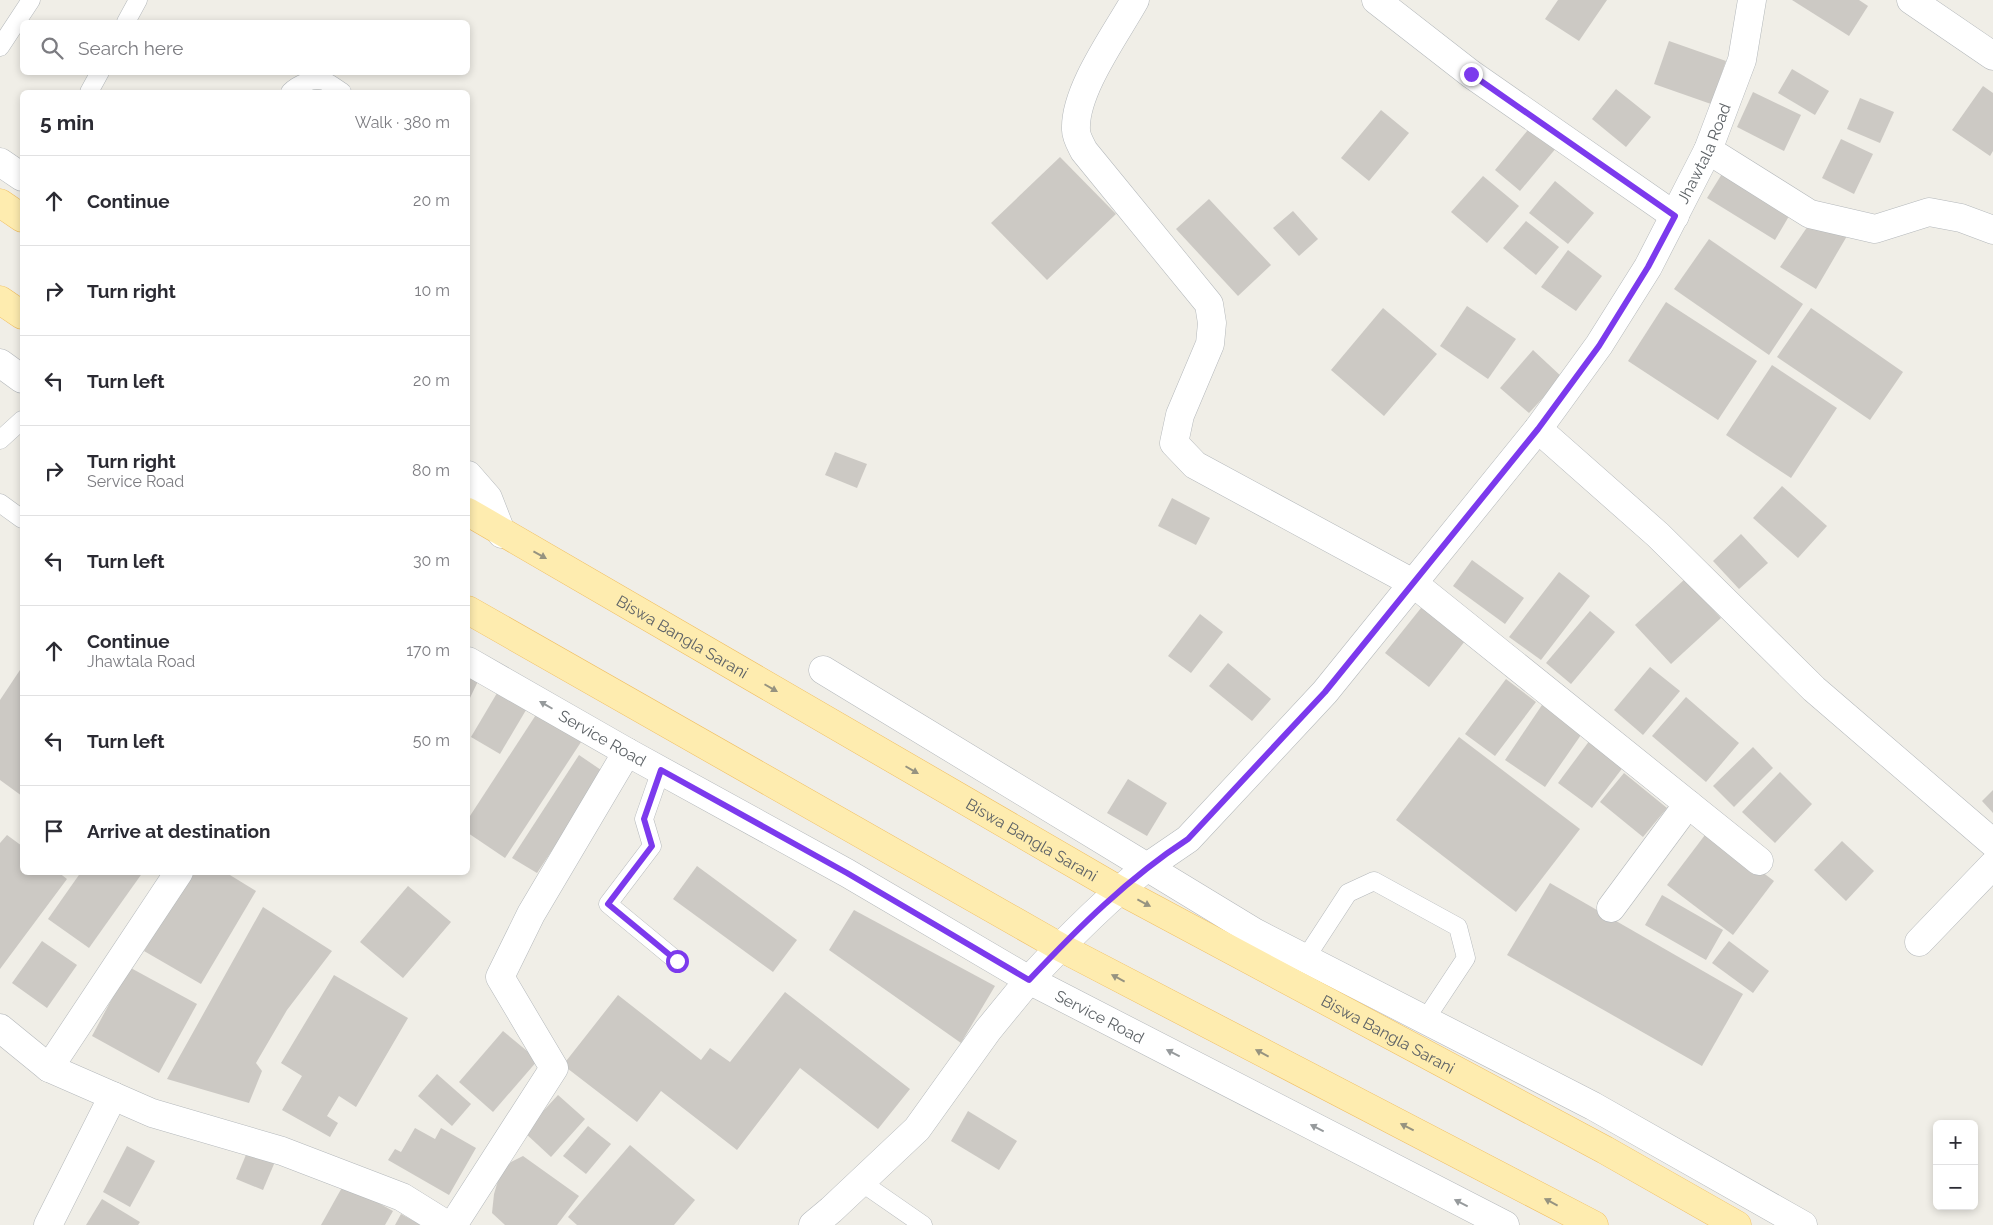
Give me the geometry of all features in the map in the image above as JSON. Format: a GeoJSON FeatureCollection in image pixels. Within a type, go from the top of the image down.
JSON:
{"type":"FeatureCollection","features":[{"type":"Feature","properties":{"kind":"main road"},"geometry":{"type":"LineString","coordinates":[[0,203],[20,217]]}},
{"type":"Feature","properties":{"kind":"main road"},"geometry":{"type":"LineString","coordinates":[[0,300],[20,314]]}},
{"type":"Feature","properties":{"kind":"main road","name":"Biswa Bangla Sarani"},"geometry":{"type":"LineString","coordinates":[[470,513],[502,534],[1119,890],[1605,1150],[1737,1225]]}},
{"type":"Feature","properties":{"kind":"main road"},"geometry":{"type":"LineString","coordinates":[[470,611],[1060,947],[1594,1225]]}},
{"type":"Feature","properties":{"kind":"street"},"geometry":{"type":"LineString","coordinates":[[1135,0],[1092,73],[1077,108],[1076,131],[1084,151],[1209,304],[1212,324],[1210,344],[1180,415],[1174,442],[1195,465],[1413,583],[1759,861]]}},
{"type":"Feature","properties":{"kind":"street"},"geometry":{"type":"LineString","coordinates":[[1376,0],[1471,74],[1675,216]]}},
{"type":"Feature","properties":{"kind":"street","name":"Jhawtala Road"},"geometry":{"type":"LineString","coordinates":[[813,1225],[862,1182],[917,1129],[988,1030],[1029,980],[1060,947],[1119,890],[1147,867],[1188,839],[1325,692],[1538,429],[1599,346],[1648,267],[1708,150],[1742,60],[1752,0]]}},
{"type":"Feature","properties":{"kind":"street"},"geometry":{"type":"LineString","coordinates":[[1911,0],[1993,56]]}},
{"type":"Feature","properties":{"kind":"street"},"geometry":{"type":"LineString","coordinates":[[1708,150],[1810,214],[1875,229],[1929,212],[1961,218],[1993,230]]}},
{"type":"Feature","properties":{"kind":"street"},"geometry":{"type":"LineString","coordinates":[[0,162],[20,177]]}},
{"type":"Feature","properties":{"kind":"street"},"geometry":{"type":"LineString","coordinates":[[0,363],[20,378]]}},
{"type":"Feature","properties":{"kind":"street"},"geometry":{"type":"LineString","coordinates":[[1538,429],[1658,535],[1814,688],[1993,843]]}},
{"type":"Feature","properties":{"kind":"street"},"geometry":{"type":"LineString","coordinates":[[470,477],[488,498],[502,534]]}},
{"type":"Feature","properties":{"kind":"street","name":"Service Road"},"geometry":{"type":"LineString","coordinates":[[470,662],[627,752],[847,873],[1029,980],[1505,1225]]}},
{"type":"Feature","properties":{"kind":"street"},"geometry":{"type":"LineString","coordinates":[[823,670],[1254,932],[1592,1106],[1803,1225]]}},
{"type":"Feature","properties":{"kind":"street"},"geometry":{"type":"LineString","coordinates":[[453,1225],[554,1068],[500,977],[531,914],[627,752]]}},
{"type":"Feature","properties":{"kind":"street"},"geometry":{"type":"LineString","coordinates":[[1611,908],[1688,804]]}},
{"type":"Feature","properties":{"kind":"street"},"geometry":{"type":"LineString","coordinates":[[1919,942],[1993,865]]}},
{"type":"Feature","properties":{"kind":"street"},"geometry":{"type":"LineString","coordinates":[[48,1068],[176,875]]}},
{"type":"Feature","properties":{"kind":"street"},"geometry":{"type":"LineString","coordinates":[[0,1028],[48,1068],[152,1113],[282,1151],[402,1197],[447,1225]]}},
{"type":"Feature","properties":{"kind":"street"},"geometry":{"type":"LineString","coordinates":[[48,1225],[113,1096]]}},
{"type":"Feature","properties":{"kind":"lane"},"geometry":{"type":"LineString","coordinates":[[0,47],[31,0]]}},
{"type":"Feature","properties":{"kind":"lane"},"geometry":{"type":"LineString","coordinates":[[127,20],[138,0]]}},
{"type":"Feature","properties":{"kind":"lane"},"geometry":{"type":"LineString","coordinates":[[90,90],[98,75]]}},
{"type":"Feature","properties":{"kind":"lane"},"geometry":{"type":"LineString","coordinates":[[292,90],[309,81],[323,80],[339,90]]}},
{"type":"Feature","properties":{"kind":"lane"},"geometry":{"type":"LineString","coordinates":[[0,440],[20,422]]}},
{"type":"Feature","properties":{"kind":"lane"},"geometry":{"type":"LineString","coordinates":[[0,503],[20,518]]}},
{"type":"Feature","properties":{"kind":"lane"},"geometry":{"type":"LineString","coordinates":[[661,770],[644,819],[652,846],[608,904],[677,961]]}},
{"type":"Feature","properties":{"kind":"lane"},"geometry":{"type":"LineString","coordinates":[[1305,959],[1348,893],[1374,880],[1458,927],[1466,958],[1425,1020]]}},
{"type":"Feature","properties":{"kind":"lane"},"geometry":{"type":"LineString","coordinates":[[862,1182],[923,1225]]}},
{"type":"Feature","properties":{"kind":"building"},"geometry":{"type":"Polygon","coordinates":[[[1558,0],[1607,0],[1579,41],[1545,19],[1558,0]]]}},
{"type":"Feature","properties":{"kind":"building"},"geometry":{"type":"Polygon","coordinates":[[[1792,0],[1859,0],[1868,6],[1849,36],[1792,0]]]}},
{"type":"Feature","properties":{"kind":"building"},"geometry":{"type":"Polygon","coordinates":[[[1669,41],[1726,61],[1711,104],[1654,84],[1669,41]]]}},
{"type":"Feature","properties":{"kind":"building"},"geometry":{"type":"Polygon","coordinates":[[[1792,69],[1829,91],[1815,115],[1778,93],[1792,69]]]}},
{"type":"Feature","properties":{"kind":"building"},"geometry":{"type":"Polygon","coordinates":[[[1983,86],[1993,93],[1993,151],[1990,156],[1952,130],[1983,86]]]}},
{"type":"Feature","properties":{"kind":"building"},"geometry":{"type":"Polygon","coordinates":[[[1616,89],[1651,117],[1626,147],[1592,119],[1616,89]]]}},
{"type":"Feature","properties":{"kind":"building"},"geometry":{"type":"Polygon","coordinates":[[[1753,92],[1801,115],[1784,151],[1737,127],[1753,92]]]}},
{"type":"Feature","properties":{"kind":"building"},"geometry":{"type":"Polygon","coordinates":[[[1860,98],[1894,112],[1880,143],[1847,129],[1860,98]]]}},
{"type":"Feature","properties":{"kind":"building"},"geometry":{"type":"Polygon","coordinates":[[[1381,110],[1409,133],[1369,181],[1341,158],[1381,110]]]}},
{"type":"Feature","properties":{"kind":"building"},"geometry":{"type":"Polygon","coordinates":[[[1532,125],[1557,147],[1520,191],[1495,170],[1532,125]]]}},
{"type":"Feature","properties":{"kind":"building"},"geometry":{"type":"Polygon","coordinates":[[[1841,139],[1873,154],[1854,194],[1822,178],[1841,139]]]}},
{"type":"Feature","properties":{"kind":"building"},"geometry":{"type":"Polygon","coordinates":[[[1060,157],[1116,214],[1047,280],[991,223],[1060,157]]]}},
{"type":"Feature","properties":{"kind":"building"},"geometry":{"type":"Polygon","coordinates":[[[1725,169],[1792,211],[1775,240],[1707,198],[1725,169]]]}},
{"type":"Feature","properties":{"kind":"building"},"geometry":{"type":"Polygon","coordinates":[[[1483,176],[1519,206],[1487,243],[1451,212],[1483,176]]]}},
{"type":"Feature","properties":{"kind":"building"},"geometry":{"type":"Polygon","coordinates":[[[1555,181],[1594,213],[1568,244],[1529,213],[1555,181]]]}},
{"type":"Feature","properties":{"kind":"building"},"geometry":{"type":"Polygon","coordinates":[[[1209,199],[1271,265],[1238,296],[1176,229],[1209,199]]]}},
{"type":"Feature","properties":{"kind":"building"},"geometry":{"type":"Polygon","coordinates":[[[1293,211],[1318,239],[1299,256],[1273,228],[1293,211]]]}},
{"type":"Feature","properties":{"kind":"building"},"geometry":{"type":"Polygon","coordinates":[[[1812,220],[1847,236],[1816,289],[1780,267],[1812,220]]]}},
{"type":"Feature","properties":{"kind":"building"},"geometry":{"type":"Polygon","coordinates":[[[1526,221],[1559,247],[1536,275],[1503,248],[1526,221]]]}},
{"type":"Feature","properties":{"kind":"building"},"geometry":{"type":"Polygon","coordinates":[[[1709,239],[1803,304],[1769,355],[1674,289],[1709,239]]]}},
{"type":"Feature","properties":{"kind":"building"},"geometry":{"type":"Polygon","coordinates":[[[1568,250],[1602,276],[1576,311],[1541,287],[1568,250]]]}},
{"type":"Feature","properties":{"kind":"building"},"geometry":{"type":"Polygon","coordinates":[[[1666,302],[1757,361],[1718,420],[1628,361],[1666,302]]]}},
{"type":"Feature","properties":{"kind":"building"},"geometry":{"type":"Polygon","coordinates":[[[1467,306],[1516,339],[1488,379],[1440,346],[1467,306]]]}},
{"type":"Feature","properties":{"kind":"building"},"geometry":{"type":"Polygon","coordinates":[[[1383,308],[1437,354],[1384,416],[1331,370],[1383,308]]]}},
{"type":"Feature","properties":{"kind":"building"},"geometry":{"type":"Polygon","coordinates":[[[1811,308],[1903,372],[1870,420],[1777,357],[1811,308]]]}},
{"type":"Feature","properties":{"kind":"building"},"geometry":{"type":"Polygon","coordinates":[[[1533,350],[1562,377],[1529,413],[1500,388],[1533,350]]]}},
{"type":"Feature","properties":{"kind":"building"},"geometry":{"type":"Polygon","coordinates":[[[1772,365],[1837,408],[1791,478],[1726,435],[1772,365]]]}},
{"type":"Feature","properties":{"kind":"building"},"geometry":{"type":"Polygon","coordinates":[[[835,452],[867,464],[857,488],[825,475],[835,452]]]}},
{"type":"Feature","properties":{"kind":"building"},"geometry":{"type":"Polygon","coordinates":[[[1782,486],[1827,526],[1798,558],[1753,518],[1782,486]]]}},
{"type":"Feature","properties":{"kind":"building"},"geometry":{"type":"Polygon","coordinates":[[[1172,498],[1210,518],[1196,545],[1158,526],[1172,498]]]}},
{"type":"Feature","properties":{"kind":"building"},"geometry":{"type":"Polygon","coordinates":[[[1741,534],[1768,563],[1739,589],[1713,561],[1741,534]]]}},
{"type":"Feature","properties":{"kind":"building"},"geometry":{"type":"Polygon","coordinates":[[[1472,560],[1524,598],[1505,624],[1453,586],[1472,560]]]}},
{"type":"Feature","properties":{"kind":"building"},"geometry":{"type":"Polygon","coordinates":[[[1559,572],[1590,596],[1541,660],[1509,637],[1559,572]]]}},
{"type":"Feature","properties":{"kind":"building"},"geometry":{"type":"Polygon","coordinates":[[[1685,579],[1721,618],[1671,664],[1635,625],[1685,579]]]}},
{"type":"Feature","properties":{"kind":"building"},"geometry":{"type":"Polygon","coordinates":[[[1429,598],[1472,632],[1429,687],[1385,653],[1429,598]]]}},
{"type":"Feature","properties":{"kind":"building"},"geometry":{"type":"Polygon","coordinates":[[[1590,611],[1615,632],[1571,684],[1546,663],[1590,611]]]}},
{"type":"Feature","properties":{"kind":"building"},"geometry":{"type":"Polygon","coordinates":[[[1200,614],[1223,632],[1191,673],[1168,656],[1200,614]]]}},
{"type":"Feature","properties":{"kind":"building"},"geometry":{"type":"Polygon","coordinates":[[[1228,663],[1271,699],[1252,721],[1209,686],[1228,663]]]}},
{"type":"Feature","properties":{"kind":"building"},"geometry":{"type":"Polygon","coordinates":[[[470,667],[482,673],[470,698],[470,667]]]}},
{"type":"Feature","properties":{"kind":"building"},"geometry":{"type":"Polygon","coordinates":[[[1650,667],[1680,691],[1643,735],[1614,710],[1650,667]]]}},
{"type":"Feature","properties":{"kind":"building"},"geometry":{"type":"Polygon","coordinates":[[[20,670],[20,795],[0,780],[0,700],[20,670]]]}},
{"type":"Feature","properties":{"kind":"building"},"geometry":{"type":"Polygon","coordinates":[[[1506,679],[1536,702],[1495,756],[1465,734],[1506,679]]]}},
{"type":"Feature","properties":{"kind":"building"},"geometry":{"type":"Polygon","coordinates":[[[500,688],[529,705],[500,754],[471,737],[500,688]]]}},
{"type":"Feature","properties":{"kind":"building"},"geometry":{"type":"Polygon","coordinates":[[[1686,697],[1739,743],[1706,782],[1652,736],[1686,697]]]}},
{"type":"Feature","properties":{"kind":"building"},"geometry":{"type":"Polygon","coordinates":[[[1542,705],[1583,732],[1545,787],[1505,760],[1542,705]]]}},
{"type":"Feature","properties":{"kind":"building"},"geometry":{"type":"Polygon","coordinates":[[[541,707],[585,736],[505,858],[470,834],[470,816],[541,707]]]}},
{"type":"Feature","properties":{"kind":"building"},"geometry":{"type":"Polygon","coordinates":[[[1459,737],[1580,829],[1516,912],[1396,820],[1459,737]]]}},
{"type":"Feature","properties":{"kind":"building"},"geometry":{"type":"Polygon","coordinates":[[[1590,740],[1624,766],[1592,808],[1558,783],[1590,740]]]}},
{"type":"Feature","properties":{"kind":"building"},"geometry":{"type":"Polygon","coordinates":[[[1753,747],[1773,768],[1734,807],[1713,786],[1753,747]]]}},
{"type":"Feature","properties":{"kind":"building"},"geometry":{"type":"Polygon","coordinates":[[[579,755],[604,772],[537,873],[512,858],[579,755]]]}},
{"type":"Feature","properties":{"kind":"building"},"geometry":{"type":"Polygon","coordinates":[[[1780,772],[1812,804],[1775,843],[1742,812],[1780,772]]]}},
{"type":"Feature","properties":{"kind":"building"},"geometry":{"type":"Polygon","coordinates":[[[1624,773],[1667,808],[1643,837],[1600,802],[1624,773]]]}},
{"type":"Feature","properties":{"kind":"building"},"geometry":{"type":"Polygon","coordinates":[[[1128,779],[1167,803],[1147,836],[1107,813],[1128,779]]]}},
{"type":"Feature","properties":{"kind":"building"},"geometry":{"type":"Polygon","coordinates":[[[1993,790],[1993,813],[1982,801],[1993,790]]]}},
{"type":"Feature","properties":{"kind":"building"},"geometry":{"type":"Polygon","coordinates":[[[1708,831],[1774,881],[1733,935],[1667,885],[1708,831]]]}},
{"type":"Feature","properties":{"kind":"building"},"geometry":{"type":"Polygon","coordinates":[[[7,835],[20,845],[20,875],[62,875],[67,879],[0,969],[0,843],[7,835]]]}},
{"type":"Feature","properties":{"kind":"building"},"geometry":{"type":"Polygon","coordinates":[[[1842,841],[1874,871],[1846,901],[1814,870],[1842,841]]]}},
{"type":"Feature","properties":{"kind":"building"},"geometry":{"type":"Polygon","coordinates":[[[697,866],[797,940],[773,972],[673,899],[697,866]]]}},
{"type":"Feature","properties":{"kind":"building"},"geometry":{"type":"Polygon","coordinates":[[[79,875],[141,875],[89,948],[48,919],[79,875]]]}},
{"type":"Feature","properties":{"kind":"building"},"geometry":{"type":"Polygon","coordinates":[[[188,875],[230,875],[256,891],[201,984],[144,951],[188,875]]]}},
{"type":"Feature","properties":{"kind":"building"},"geometry":{"type":"Polygon","coordinates":[[[1550,883],[1743,994],[1702,1066],[1507,955],[1550,883]]]}},
{"type":"Feature","properties":{"kind":"building"},"geometry":{"type":"Polygon","coordinates":[[[408,886],[451,922],[403,978],[360,942],[408,886]]]}},
{"type":"Feature","properties":{"kind":"building"},"geometry":{"type":"Polygon","coordinates":[[[1662,895],[1723,930],[1706,960],[1645,925],[1662,895]]]}},
{"type":"Feature","properties":{"kind":"building"},"geometry":{"type":"Polygon","coordinates":[[[263,907],[332,951],[287,1010],[256,1063],[262,1071],[249,1103],[167,1079],[263,907]]]}},
{"type":"Feature","properties":{"kind":"building"},"geometry":{"type":"Polygon","coordinates":[[[854,910],[995,986],[961,1043],[829,950],[854,910]]]}},
{"type":"Feature","properties":{"kind":"building"},"geometry":{"type":"Polygon","coordinates":[[[42,941],[77,965],[47,1008],[12,983],[42,941]]]}},
{"type":"Feature","properties":{"kind":"building"},"geometry":{"type":"Polygon","coordinates":[[[1729,941],[1769,971],[1753,993],[1712,963],[1729,941]]]}},
{"type":"Feature","properties":{"kind":"building"},"geometry":{"type":"Polygon","coordinates":[[[129,967],[197,1004],[159,1073],[92,1036],[129,967]]]}},
{"type":"Feature","properties":{"kind":"building"},"geometry":{"type":"Polygon","coordinates":[[[334,975],[408,1018],[356,1107],[339,1096],[327,1116],[338,1123],[330,1137],[282,1110],[302,1076],[281,1063],[334,975]]]}},
{"type":"Feature","properties":{"kind":"building"},"geometry":{"type":"Polygon","coordinates":[[[785,992],[910,1089],[878,1129],[800,1068],[737,1150],[661,1091],[637,1122],[563,1065],[618,995],[701,1060],[710,1048],[730,1062],[785,992]]]}},
{"type":"Feature","properties":{"kind":"building"},"geometry":{"type":"Polygon","coordinates":[[[503,1031],[538,1060],[493,1112],[459,1082],[503,1031]]]}},
{"type":"Feature","properties":{"kind":"building"},"geometry":{"type":"Polygon","coordinates":[[[437,1074],[471,1104],[452,1126],[418,1096],[437,1074]]]}},
{"type":"Feature","properties":{"kind":"building"},"geometry":{"type":"Polygon","coordinates":[[[558,1095],[585,1119],[551,1157],[524,1132],[558,1095]]]}},
{"type":"Feature","properties":{"kind":"building"},"geometry":{"type":"Polygon","coordinates":[[[968,1111],[1017,1141],[999,1170],[951,1141],[968,1111]]]}},
{"type":"Feature","properties":{"kind":"building"},"geometry":{"type":"Polygon","coordinates":[[[588,1126],[611,1144],[586,1174],[563,1156],[588,1126]]]}},
{"type":"Feature","properties":{"kind":"building"},"geometry":{"type":"Polygon","coordinates":[[[415,1128],[435,1139],[441,1128],[476,1148],[449,1195],[388,1160],[395,1149],[401,1152],[415,1128]]]}},
{"type":"Feature","properties":{"kind":"building"},"geometry":{"type":"Polygon","coordinates":[[[250,1145],[277,1157],[263,1190],[236,1179],[250,1145]]]}},
{"type":"Feature","properties":{"kind":"building"},"geometry":{"type":"Polygon","coordinates":[[[630,1145],[695,1200],[674,1225],[577,1225],[568,1217],[630,1145]]]}},
{"type":"Feature","properties":{"kind":"building"},"geometry":{"type":"Polygon","coordinates":[[[127,1146],[155,1161],[130,1207],[103,1192],[127,1146]]]}},
{"type":"Feature","properties":{"kind":"building"},"geometry":{"type":"Polygon","coordinates":[[[523,1156],[579,1196],[557,1225],[505,1225],[492,1213],[494,1194],[500,1174],[511,1162],[523,1156]]]}},
{"type":"Feature","properties":{"kind":"building"},"geometry":{"type":"Polygon","coordinates":[[[344,1184],[393,1211],[385,1225],[321,1225],[344,1184]]]}},
{"type":"Feature","properties":{"kind":"building"},"geometry":{"type":"Polygon","coordinates":[[[102,1199],[140,1222],[138,1225],[86,1225],[102,1199]]]}},
{"type":"Feature","properties":{"kind":"building"},"geometry":{"type":"Polygon","coordinates":[[[401,1214],[421,1225],[395,1225],[401,1214]]]}},
{"type":"Feature","properties":{"kind":"route"},"geometry":{"type":"LineString","coordinates":[[677,961],[608,904],[652,846],[644,819],[661,770],[847,873],[1029,980],[1119,890],[1147,867],[1188,839],[1325,692],[1538,429],[1599,346],[1648,267],[1675,216],[1471,74]]}}]}
